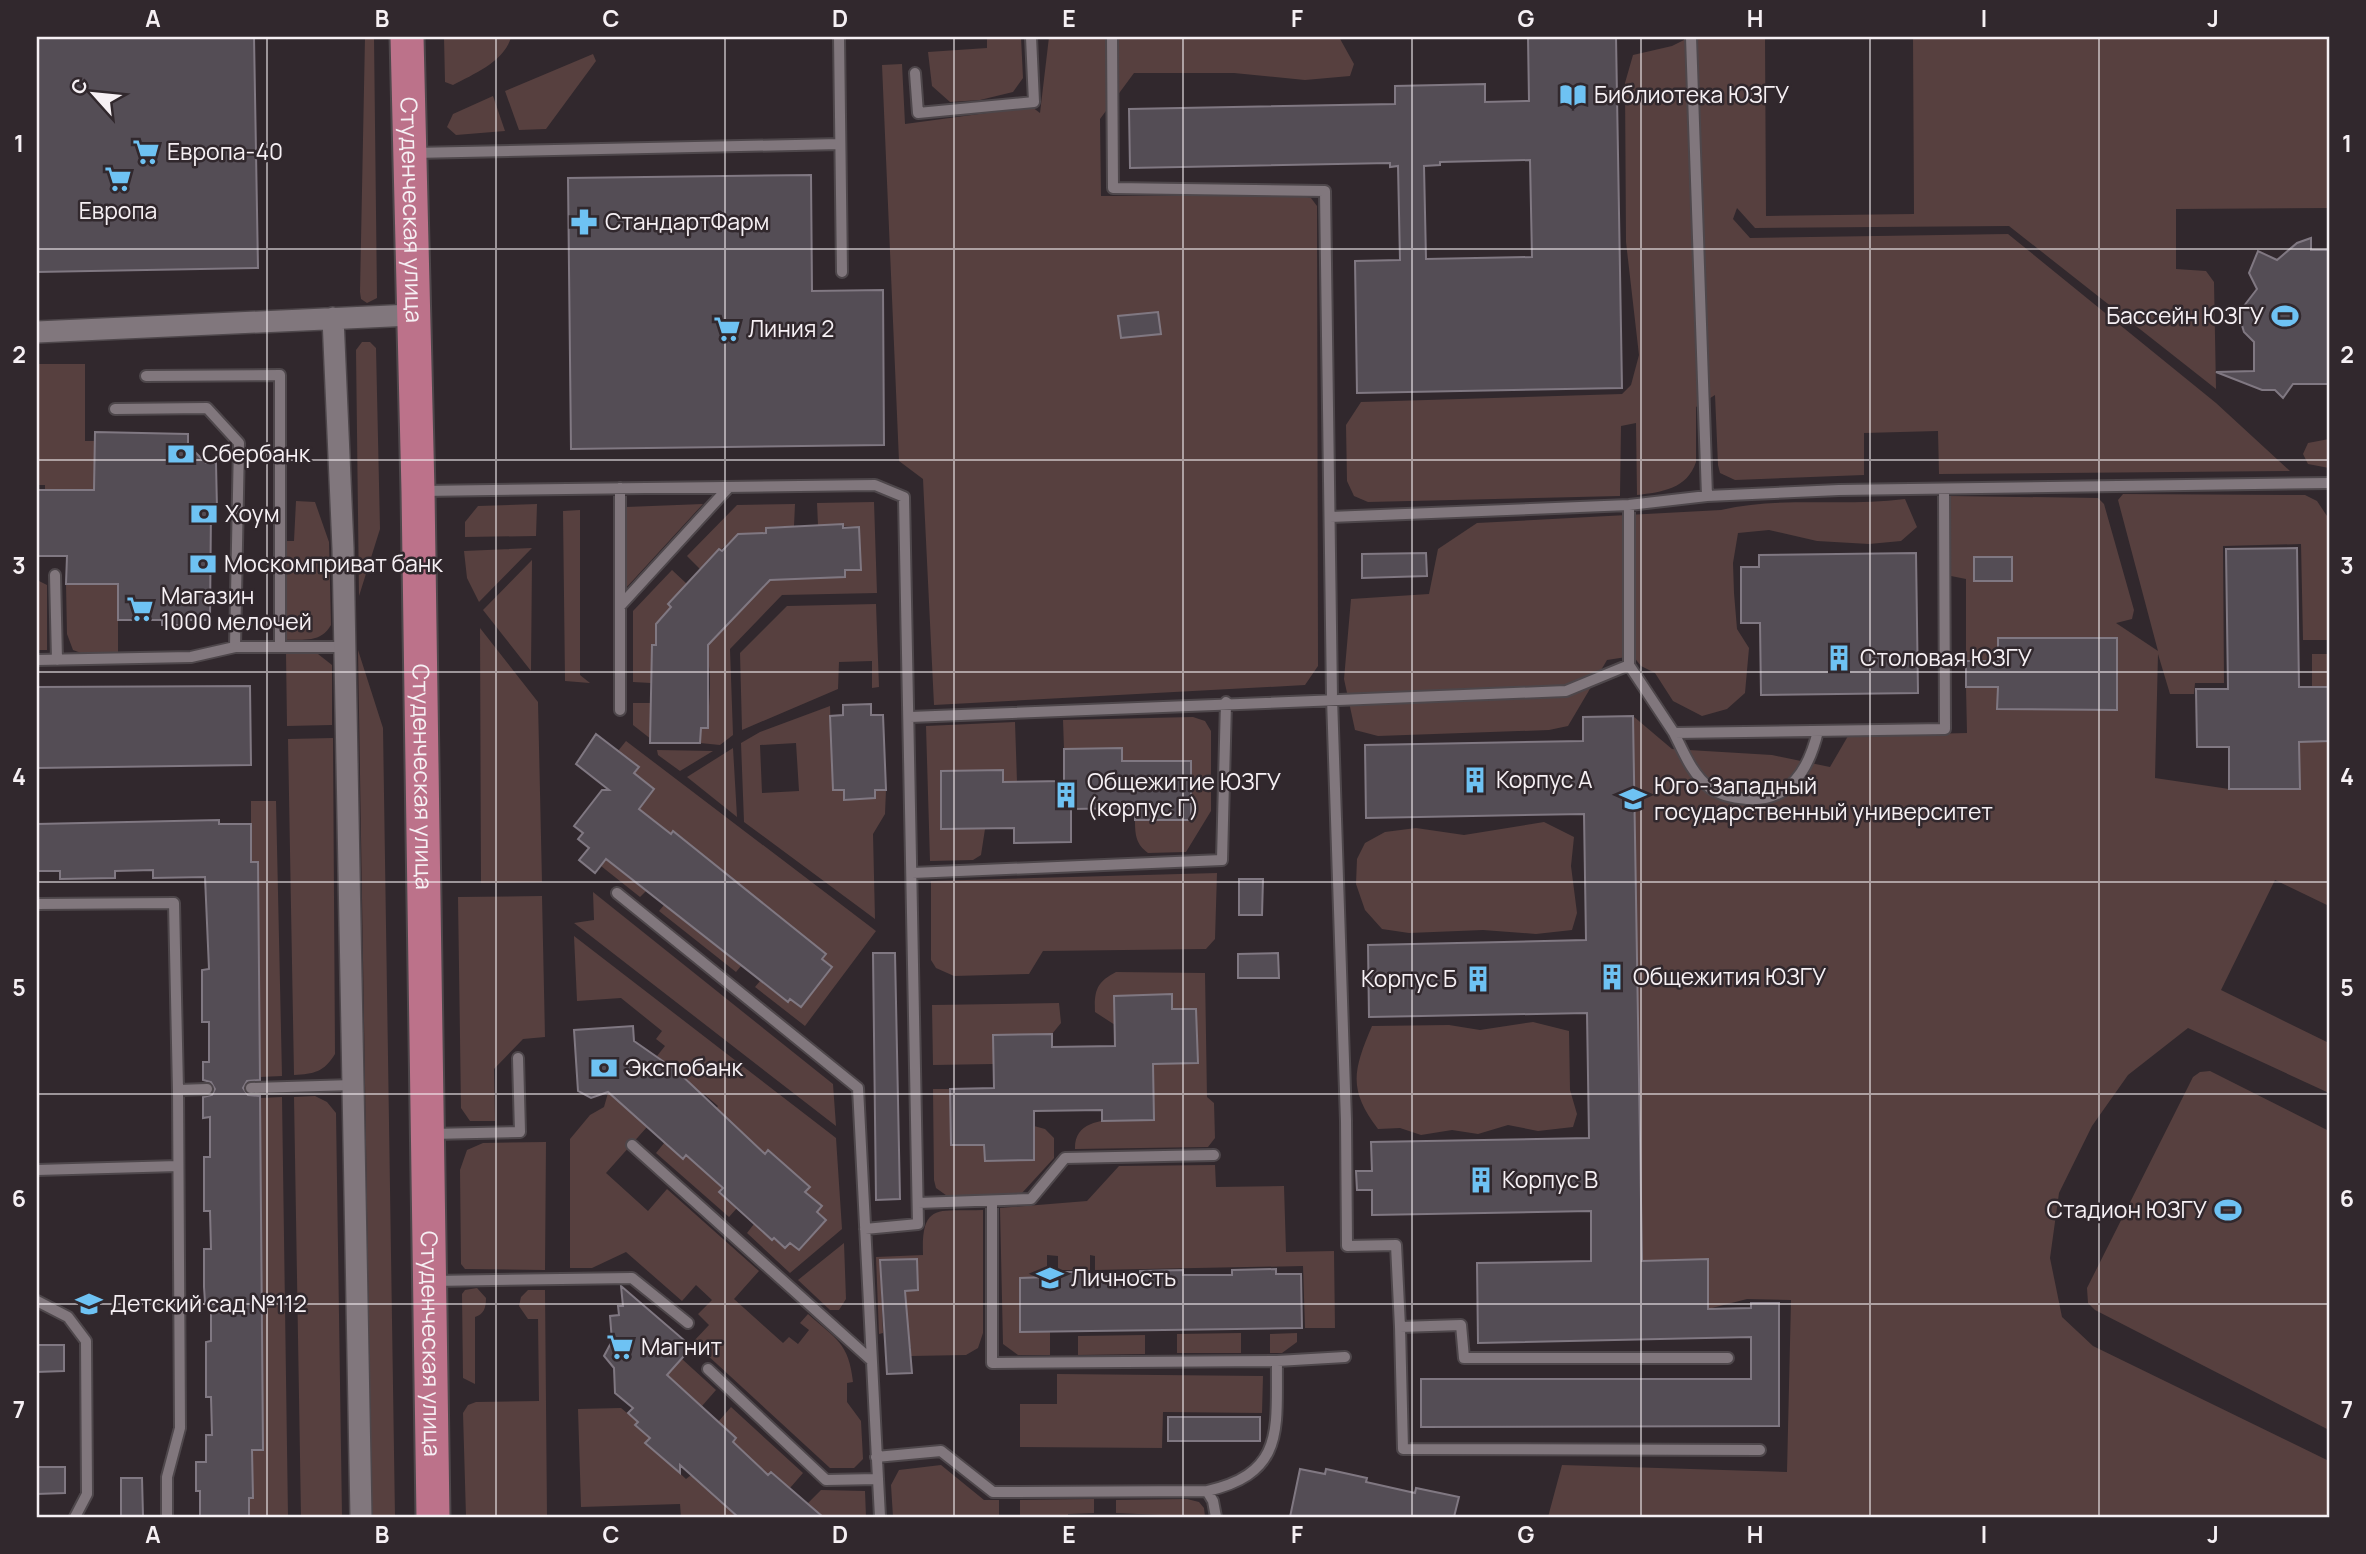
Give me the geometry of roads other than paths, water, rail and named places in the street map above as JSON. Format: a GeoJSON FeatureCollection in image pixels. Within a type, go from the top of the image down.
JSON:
{"type":"FeatureCollection","features":[{"type":"Feature","properties":{"kind":"main road","name":"Студенческая улица"},"geometry":{"type":"LineString","coordinates":[[407,37],[418,491],[433,1517]]}},
{"type":"Feature","properties":{"kind":"street"},"geometry":{"type":"LineString","coordinates":[[37,332],[412,315]]}},
{"type":"Feature","properties":{"kind":"street"},"geometry":{"type":"LineString","coordinates":[[333,318],[345,647],[361,1517]]}},
{"type":"Feature","properties":{"kind":"lane"},"geometry":{"type":"LineString","coordinates":[[839,37],[842,272]]}},
{"type":"Feature","properties":{"kind":"lane"},"geometry":{"type":"LineString","coordinates":[[915,73],[918,113],[1034,102],[1031,37]]}},
{"type":"Feature","properties":{"kind":"lane"},"geometry":{"type":"LineString","coordinates":[[1112,37],[1113,188],[1325,191],[1332,698],[1346,1121],[1347,1246],[1396,1245],[1403,1449],[1760,1450]]}},
{"type":"Feature","properties":{"kind":"lane"},"geometry":{"type":"LineString","coordinates":[[1691,37],[1707,496]]}},
{"type":"Feature","properties":{"kind":"lane"},"geometry":{"type":"LineString","coordinates":[[410,153],[840,144]]}},
{"type":"Feature","properties":{"kind":"lane"},"geometry":{"type":"LineString","coordinates":[[146,376],[280,375],[280,647]]}},
{"type":"Feature","properties":{"kind":"lane"},"geometry":{"type":"LineString","coordinates":[[115,410],[207,408],[239,443],[235,648]]}},
{"type":"Feature","properties":{"kind":"lane"},"geometry":{"type":"LineString","coordinates":[[1330,517],[1629,505],[1707,496],[1944,489],[2329,484]]}},
{"type":"Feature","properties":{"kind":"lane"},"geometry":{"type":"LineString","coordinates":[[418,491],[875,485],[904,497],[918,1224],[865,1229]]}},
{"type":"Feature","properties":{"kind":"lane"},"geometry":{"type":"LineString","coordinates":[[620,606],[729,487]]}},
{"type":"Feature","properties":{"kind":"lane"},"geometry":{"type":"LineString","coordinates":[[620,488],[620,710]]}},
{"type":"Feature","properties":{"kind":"lane"},"geometry":{"type":"LineString","coordinates":[[1674,733],[1945,729],[1944,489]]}},
{"type":"Feature","properties":{"kind":"lane"},"geometry":{"type":"LineString","coordinates":[[1629,505],[1629,665],[1674,733],[1688,764],[1711,788],[1731,798],[1752,800],[1782,794],[1797,781],[1812,756],[1818,731]]}},
{"type":"Feature","properties":{"kind":"lane"},"geometry":{"type":"LineString","coordinates":[[55,575],[57,660]]}},
{"type":"Feature","properties":{"kind":"lane"},"geometry":{"type":"LineString","coordinates":[[37,660],[191,657],[235,648],[345,647]]}},
{"type":"Feature","properties":{"kind":"lane"},"geometry":{"type":"LineString","coordinates":[[910,717],[1226,702],[1566,691],[1629,665]]}},
{"type":"Feature","properties":{"kind":"lane"},"geometry":{"type":"LineString","coordinates":[[912,873],[1222,860],[1226,702]]}},
{"type":"Feature","properties":{"kind":"lane"},"geometry":{"type":"LineString","coordinates":[[617,893],[858,1088],[880,1517]]}},
{"type":"Feature","properties":{"kind":"lane"},"geometry":{"type":"LineString","coordinates":[[37,904],[174,903],[180,1428],[167,1477],[167,1517]]}},
{"type":"Feature","properties":{"kind":"lane"},"geometry":{"type":"LineString","coordinates":[[428,1135],[520,1132],[518,1058]]}},
{"type":"Feature","properties":{"kind":"lane"},"geometry":{"type":"LineString","coordinates":[[251,1088],[353,1085]]}},
{"type":"Feature","properties":{"kind":"lane"},"geometry":{"type":"LineString","coordinates":[[178,1090],[207,1089]]}},
{"type":"Feature","properties":{"kind":"lane"},"geometry":{"type":"LineString","coordinates":[[632,1145],[870,1359]]}},
{"type":"Feature","properties":{"kind":"lane"},"geometry":{"type":"LineString","coordinates":[[918,1203],[1031,1199],[1065,1158],[1214,1155]]}},
{"type":"Feature","properties":{"kind":"lane"},"geometry":{"type":"LineString","coordinates":[[37,1170],[178,1166]]}},
{"type":"Feature","properties":{"kind":"lane"},"geometry":{"type":"LineString","coordinates":[[992,1202],[992,1363],[1277,1362],[1345,1357]]}},
{"type":"Feature","properties":{"kind":"lane"},"geometry":{"type":"LineString","coordinates":[[429,1281],[632,1278],[688,1322]]}},
{"type":"Feature","properties":{"kind":"lane"},"geometry":{"type":"LineString","coordinates":[[37,1301],[68,1317],[86,1341],[87,1494],[75,1517]]}},
{"type":"Feature","properties":{"kind":"lane"},"geometry":{"type":"LineString","coordinates":[[1400,1327],[1461,1325],[1464,1358],[1728,1358]]}},
{"type":"Feature","properties":{"kind":"lane"},"geometry":{"type":"LineString","coordinates":[[876,1457],[942,1451],[993,1492],[1207,1491],[1231,1486],[1262,1464],[1275,1441],[1277,1362]]}},
{"type":"Feature","properties":{"kind":"lane"},"geometry":{"type":"LineString","coordinates":[[708,1369],[826,1480],[877,1479]]}},
{"type":"Feature","properties":{"kind":"lane"},"geometry":{"type":"LineString","coordinates":[[1207,1491],[1217,1517]]}},
{"type":"Feature","properties":{"kind":"place","name":"Библиотека ЮЗГУ"},"geometry":{"type":"Point","coordinates":[1573,95]}},
{"type":"Feature","properties":{"kind":"place","name":"Европа-40"},"geometry":{"type":"Point","coordinates":[146,152]}},
{"type":"Feature","properties":{"kind":"place","name":"Европа"},"geometry":{"type":"Point","coordinates":[118,179]}},
{"type":"Feature","properties":{"kind":"place","name":"СтандартФарм"},"geometry":{"type":"Point","coordinates":[584,222]}},
{"type":"Feature","properties":{"kind":"place","name":"Бассейн ЮЗГУ"},"geometry":{"type":"Point","coordinates":[2285,316]}},
{"type":"Feature","properties":{"kind":"place","name":"Линия 2"},"geometry":{"type":"Point","coordinates":[727,329]}},
{"type":"Feature","properties":{"kind":"place","name":"Сбербанк"},"geometry":{"type":"Point","coordinates":[181,454]}},
{"type":"Feature","properties":{"kind":"place","name":"Хоум"},"geometry":{"type":"Point","coordinates":[204,514]}},
{"type":"Feature","properties":{"kind":"place","name":"Москомприват банк"},"geometry":{"type":"Point","coordinates":[203,564]}},
{"type":"Feature","properties":{"kind":"place","name":"Магазин 1000 мелочей"},"geometry":{"type":"Point","coordinates":[140,609]}},
{"type":"Feature","properties":{"kind":"place","name":"Столовая ЮЗГУ"},"geometry":{"type":"Point","coordinates":[1839,658]}},
{"type":"Feature","properties":{"kind":"place","name":"Корпус А"},"geometry":{"type":"Point","coordinates":[1475,780]}},
{"type":"Feature","properties":{"kind":"place","name":"Общежитие ЮЗГУ (корпус Г)"},"geometry":{"type":"Point","coordinates":[1066,795]}},
{"type":"Feature","properties":{"kind":"place","name":"Юго-Западный государственный университет"},"geometry":{"type":"Point","coordinates":[1633,799]}},
{"type":"Feature","properties":{"kind":"place","name":"Общежития ЮЗГУ"},"geometry":{"type":"Point","coordinates":[1612,977]}},
{"type":"Feature","properties":{"kind":"place","name":"Корпус Б"},"geometry":{"type":"Point","coordinates":[1478,979]}},
{"type":"Feature","properties":{"kind":"place","name":"Экспобанк"},"geometry":{"type":"Point","coordinates":[604,1068]}},
{"type":"Feature","properties":{"kind":"place","name":"Корпус В"},"geometry":{"type":"Point","coordinates":[1481,1180]}},
{"type":"Feature","properties":{"kind":"place","name":"Стадион ЮЗГУ"},"geometry":{"type":"Point","coordinates":[2228,1210]}},
{"type":"Feature","properties":{"kind":"place","name":"Личность"},"geometry":{"type":"Point","coordinates":[1050,1278]}},
{"type":"Feature","properties":{"kind":"place","name":"Детский сад №112"},"geometry":{"type":"Point","coordinates":[89,1304]}},
{"type":"Feature","properties":{"kind":"place","name":"Магнит"},"geometry":{"type":"Point","coordinates":[620,1347]}}]}
